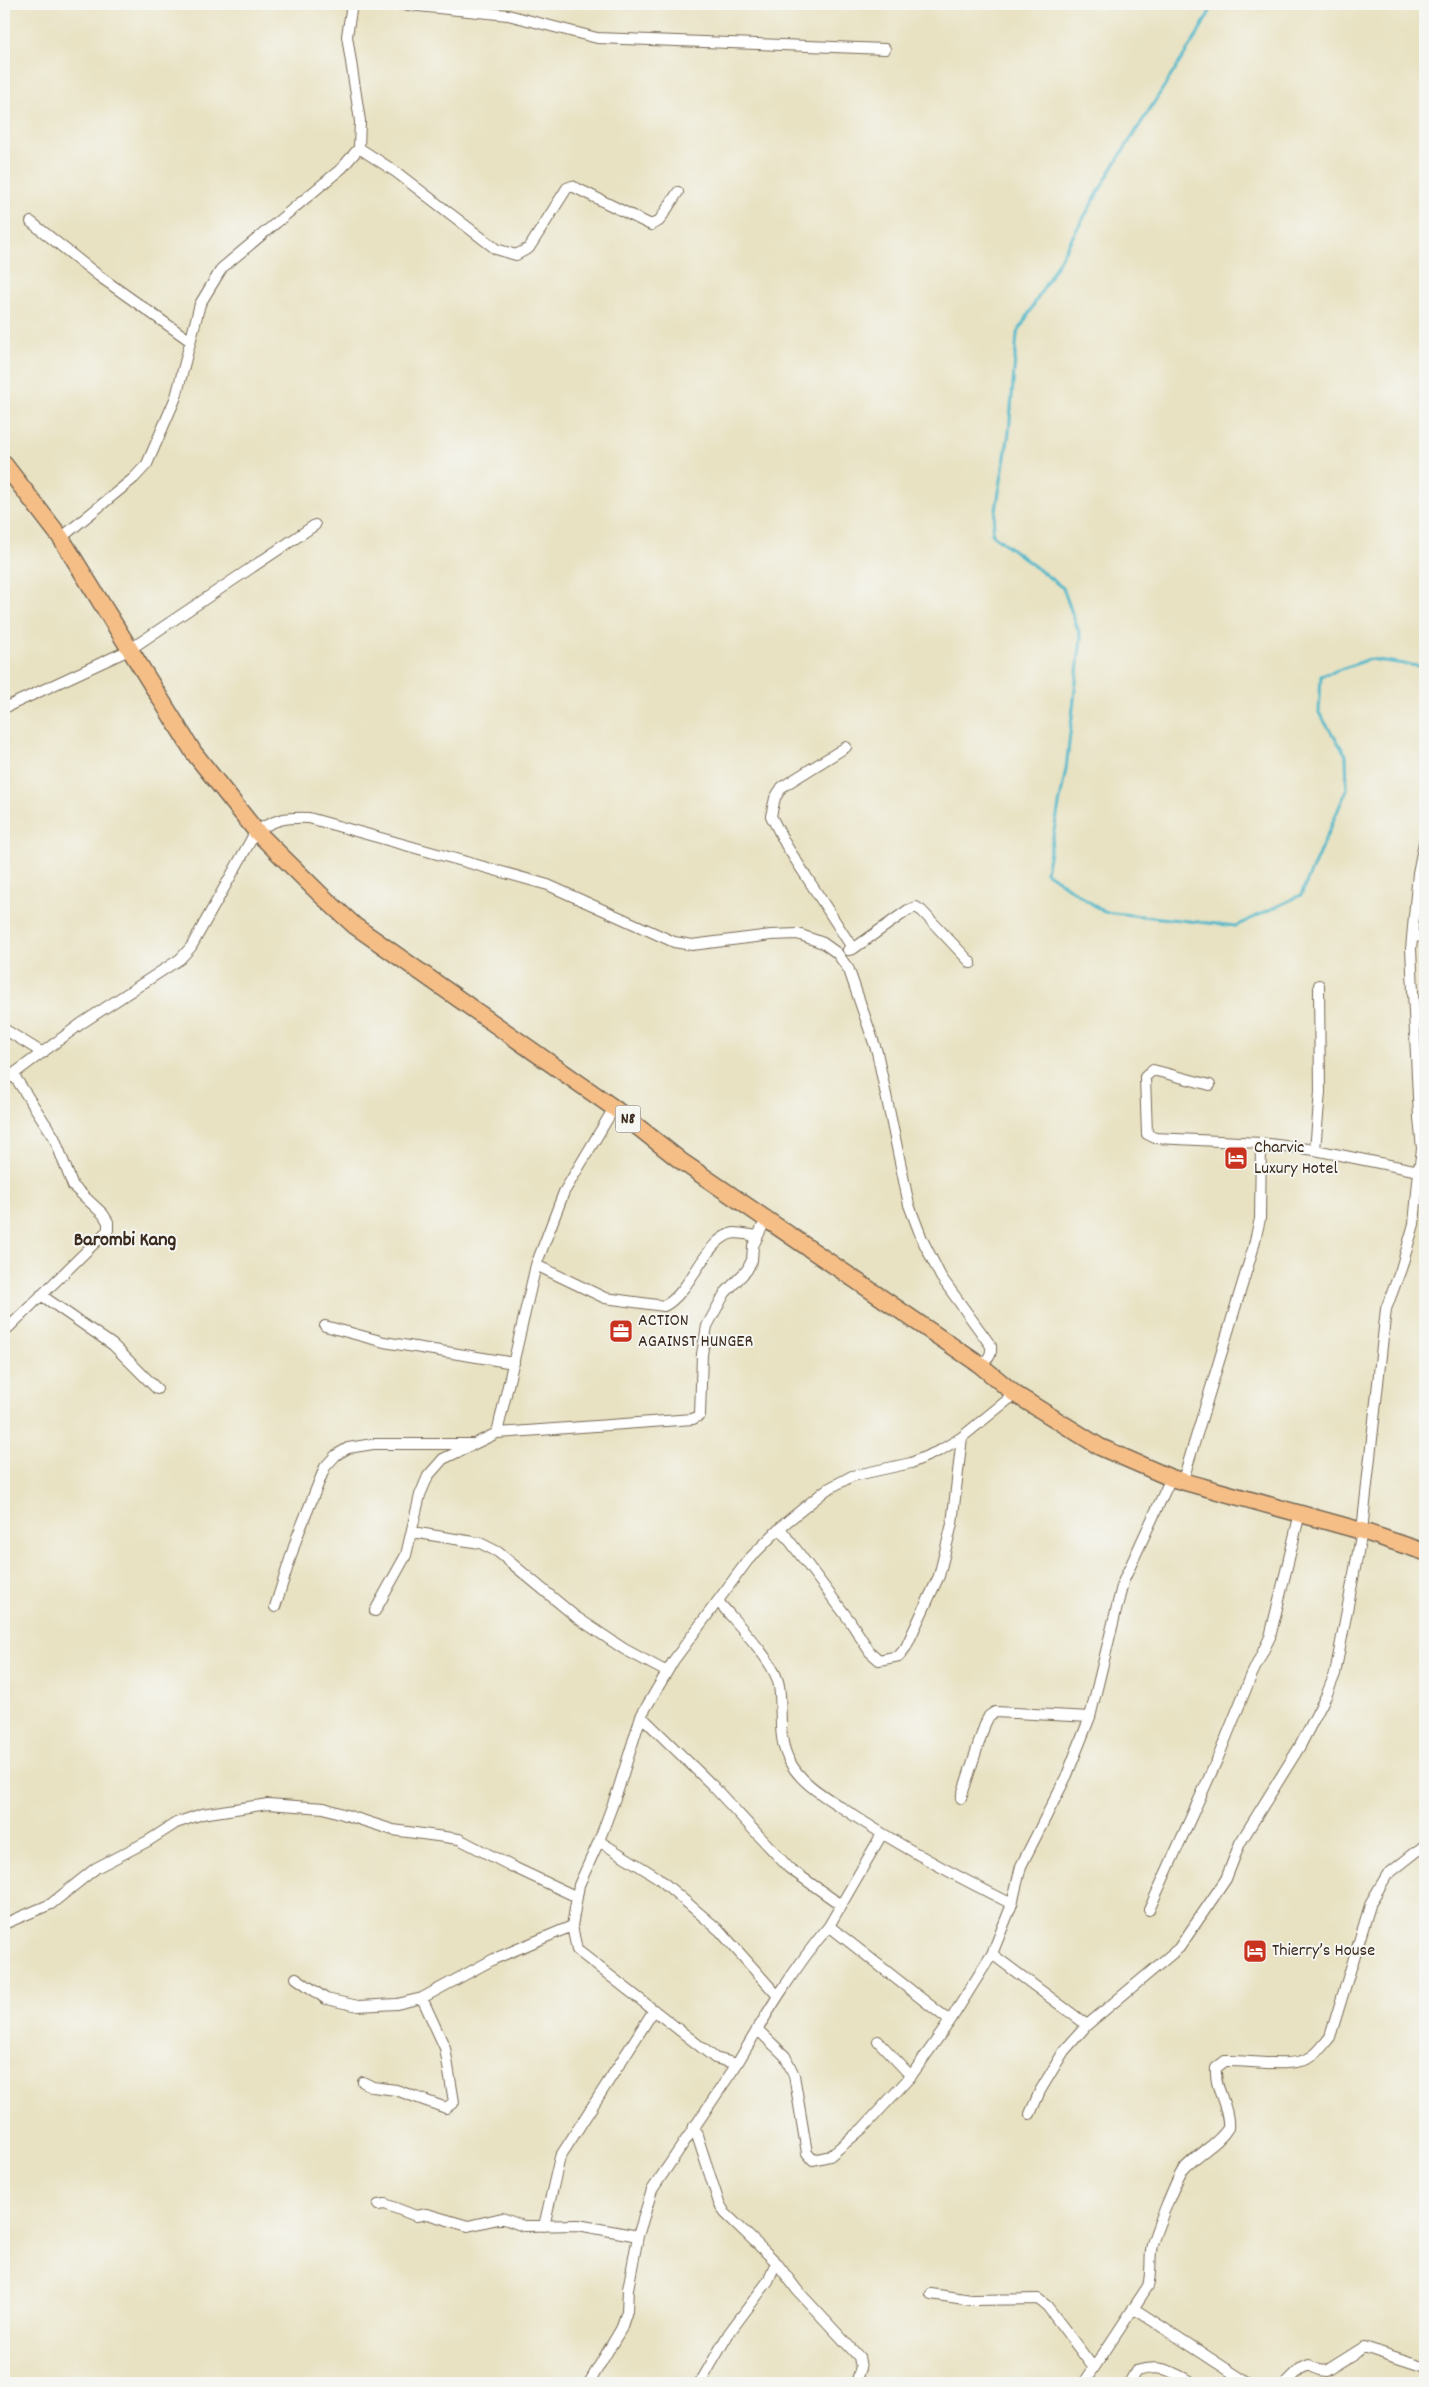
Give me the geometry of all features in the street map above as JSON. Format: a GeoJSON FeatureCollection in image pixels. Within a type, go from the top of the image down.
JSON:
{"type":"FeatureCollection","features":[{"type":"Feature","properties":{"kind":"highway","name":"N8"},"geometry":{"type":"LineString","coordinates":[[4,464],[61,538],[194,753],[256,831],[355,926],[614,1108],[682,1162],[980,1366],[1015,1394],[1100,1447],[1177,1479],[1362,1531],[1425,1552]]}},
{"type":"Feature","properties":{"kind":"street"},"geometry":{"type":"LineString","coordinates":[[61,538],[134,478],[147,464],[176,397],[189,340],[200,304],[222,268],[342,168],[359,148],[360,122],[347,36],[352,4]]}},
{"type":"Feature","properties":{"kind":"street"},"geometry":{"type":"LineString","coordinates":[[398,4],[508,15],[597,38],[885,49]]}},
{"type":"Feature","properties":{"kind":"street"},"geometry":{"type":"LineString","coordinates":[[359,148],[396,172],[496,249],[516,255],[529,248],[567,188],[572,186],[651,225],[660,221],[678,192]]}},
{"type":"Feature","properties":{"kind":"street"},"geometry":{"type":"LineString","coordinates":[[31,222],[99,276],[189,340]]}},
{"type":"Feature","properties":{"kind":"street"},"geometry":{"type":"LineString","coordinates":[[4,708],[129,650],[315,525]]}},
{"type":"Feature","properties":{"kind":"street"},"geometry":{"type":"LineString","coordinates":[[846,747],[782,786],[775,798],[771,816],[786,845],[853,949]]}},
{"type":"Feature","properties":{"kind":"street"},"geometry":{"type":"LineString","coordinates":[[4,1081],[82,1023],[180,959],[191,947],[200,932],[256,831],[270,822],[288,817],[319,821],[548,885],[674,942],[692,945],[771,935],[798,934],[823,943],[837,953],[849,970],[877,1052],[909,1205],[941,1277],[991,1346],[992,1353],[980,1366]]}},
{"type":"Feature","properties":{"kind":"street"},"geometry":{"type":"LineString","coordinates":[[1030,2114],[1040,2091],[1064,2051],[1087,2025],[1180,1948],[1226,1879],[1240,1843],[1300,1746],[1326,1696],[1335,1674],[1362,1531],[1386,1310],[1401,1269],[1414,1224],[1422,1148],[1422,1118],[1411,949],[1418,873],[1425,838]]}},
{"type":"Feature","properties":{"kind":"street"},"geometry":{"type":"LineString","coordinates":[[837,953],[853,949],[908,910],[916,907],[922,910],[971,963]]}},
{"type":"Feature","properties":{"kind":"street"},"geometry":{"type":"LineString","coordinates":[[1412,937],[1425,936]]}},
{"type":"Feature","properties":{"kind":"street"},"geometry":{"type":"LineString","coordinates":[[1315,1150],[1320,1092],[1319,984]]}},
{"type":"Feature","properties":{"kind":"street"},"geometry":{"type":"LineString","coordinates":[[4,1029],[43,1053]]}},
{"type":"Feature","properties":{"kind":"street"},"geometry":{"type":"LineString","coordinates":[[1210,1085],[1154,1070],[1150,1072],[1145,1077],[1148,1134],[1155,1138],[1261,1143],[1315,1150],[1419,1171]]}},
{"type":"Feature","properties":{"kind":"street"},"geometry":{"type":"LineString","coordinates":[[4,1332],[108,1230],[108,1222],[103,1214],[73,1186],[54,1137],[13,1074]]}},
{"type":"Feature","properties":{"kind":"street"},"geometry":{"type":"LineString","coordinates":[[497,1433],[536,1266],[564,1192],[614,1108]]}},
{"type":"Feature","properties":{"kind":"street"},"geometry":{"type":"LineString","coordinates":[[757,2029],[785,2056],[794,2075],[807,2153],[813,2160],[830,2156],[863,2128],[911,2076],[950,2021],[992,1954],[1012,1904],[1022,1866],[1067,1775],[1090,1717],[1123,1582],[1177,1479],[1253,1250],[1260,1219],[1261,1143]]}},
{"type":"Feature","properties":{"kind":"street"},"geometry":{"type":"LineString","coordinates":[[376,1611],[406,1555],[420,1495],[428,1476],[444,1459],[497,1433],[684,1420],[700,1415],[702,1354],[707,1326],[724,1293],[747,1270],[752,1260],[753,1246],[766,1219]]}},
{"type":"Feature","properties":{"kind":"street"},"geometry":{"type":"LineString","coordinates":[[536,1266],[605,1298],[664,1306],[678,1297],[722,1238],[734,1233],[757,1236]]}},
{"type":"Feature","properties":{"kind":"street"},"geometry":{"type":"LineString","coordinates":[[41,1296],[113,1345],[157,1389]]}},
{"type":"Feature","properties":{"kind":"street"},"geometry":{"type":"LineString","coordinates":[[324,1326],[384,1342],[514,1363]]}},
{"type":"Feature","properties":{"kind":"street"},"geometry":{"type":"LineString","coordinates":[[736,2064],[715,2058],[577,1950],[572,1926],[579,1884],[599,1841],[642,1716],[667,1672],[748,1560],[780,1528],[826,1490],[852,1476],[911,1463],[941,1450],[962,1437],[1015,1394]]}},
{"type":"Feature","properties":{"kind":"street"},"geometry":{"type":"LineString","coordinates":[[780,1528],[850,1621],[870,1652],[879,1660],[899,1656],[906,1648],[939,1576],[952,1524],[962,1437]]}},
{"type":"Feature","properties":{"kind":"street"},"geometry":{"type":"LineString","coordinates":[[275,1607],[297,1537],[321,1476],[325,1467],[336,1454],[348,1448],[373,1444],[472,1444]]}},
{"type":"Feature","properties":{"kind":"street"},"geometry":{"type":"LineString","coordinates":[[1149,1910],[1270,1637],[1300,1513]]}},
{"type":"Feature","properties":{"kind":"street"},"geometry":{"type":"LineString","coordinates":[[412,1532],[480,1543],[498,1552],[576,1616],[624,1649],[667,1672]]}},
{"type":"Feature","properties":{"kind":"street"},"geometry":{"type":"LineString","coordinates":[[718,1601],[773,1667],[779,1685],[781,1733],[788,1758],[805,1781],[882,1834],[1012,1904]]}},
{"type":"Feature","properties":{"kind":"street"},"geometry":{"type":"LineString","coordinates":[[960,1798],[985,1724],[989,1716],[994,1712],[1090,1717]]}},
{"type":"Feature","properties":{"kind":"street"},"geometry":{"type":"LineString","coordinates":[[642,1716],[711,1784],[789,1868],[841,1905]]}},
{"type":"Feature","properties":{"kind":"street"},"geometry":{"type":"LineString","coordinates":[[4,1924],[51,1904],[96,1868],[176,1823],[202,1814],[268,1804],[324,1808],[393,1830],[459,1839],[577,1897]]}},
{"type":"Feature","properties":{"kind":"street"},"geometry":{"type":"LineString","coordinates":[[589,2383],[621,2330],[627,2311],[628,2289],[638,2236],[652,2190],[736,2064],[777,1995],[829,1926],[882,1834]]}},
{"type":"Feature","properties":{"kind":"street"},"geometry":{"type":"LineString","coordinates":[[599,1841],[658,1878],[713,1925],[777,1995]]}},
{"type":"Feature","properties":{"kind":"street"},"geometry":{"type":"LineString","coordinates":[[1084,2383],[1148,2286],[1151,2273],[1152,2245],[1182,2171],[1207,2147],[1219,2139],[1228,2128],[1226,2109],[1215,2077],[1216,2068],[1225,2061],[1292,2062],[1310,2058],[1320,2050],[1330,2037],[1371,1902],[1387,1875],[1425,1845]]}},
{"type":"Feature","properties":{"kind":"street"},"geometry":{"type":"LineString","coordinates":[[296,1978],[326,1999],[358,2006],[397,2004],[422,1998],[494,1959],[572,1926]]}},
{"type":"Feature","properties":{"kind":"street"},"geometry":{"type":"LineString","coordinates":[[829,1926],[950,2021]]}},
{"type":"Feature","properties":{"kind":"street"},"geometry":{"type":"LineString","coordinates":[[992,1954],[1087,2025]]}},
{"type":"Feature","properties":{"kind":"street"},"geometry":{"type":"LineString","coordinates":[[363,2082],[373,2087],[396,2090],[446,2108],[454,2102],[445,2048],[422,1998]]}},
{"type":"Feature","properties":{"kind":"street"},"geometry":{"type":"LineString","coordinates":[[544,2226],[560,2158],[654,2010]]}},
{"type":"Feature","properties":{"kind":"street"},"geometry":{"type":"LineString","coordinates":[[878,2041],[911,2076]]}},
{"type":"Feature","properties":{"kind":"street"},"geometry":{"type":"LineString","coordinates":[[694,2126],[725,2213],[776,2262],[797,2290],[858,2357],[861,2368],[856,2383]]}},
{"type":"Feature","properties":{"kind":"street"},"geometry":{"type":"LineString","coordinates":[[378,2206],[385,2204],[416,2216],[427,2214],[468,2226],[502,2218],[523,2226],[578,2225],[638,2236]]}},
{"type":"Feature","properties":{"kind":"street"},"geometry":{"type":"LineString","coordinates":[[700,2383],[729,2333],[768,2281],[776,2262]]}},
{"type":"Feature","properties":{"kind":"street"},"geometry":{"type":"LineString","coordinates":[[932,2294],[971,2300],[1038,2299],[1047,2306],[1094,2367]]}},
{"type":"Feature","properties":{"kind":"street"},"geometry":{"type":"LineString","coordinates":[[1134,2308],[1248,2383]]}},
{"type":"Feature","properties":{"kind":"street"},"geometry":{"type":"LineString","coordinates":[[1286,2383],[1300,2369],[1308,2365],[1326,2371],[1364,2348],[1425,2367]]}},
{"type":"Feature","properties":{"kind":"street"},"geometry":{"type":"LineString","coordinates":[[1129,2383],[1136,2371],[1153,2366],[1177,2374],[1193,2383]]}},
{"type":"Feature","properties":{"kind":"waterway"},"geometry":{"type":"LineString","coordinates":[[1214,4],[1197,35],[1111,170],[1017,334],[1009,433],[992,534],[1063,588],[1081,638],[1066,769],[1046,872],[1104,912],[1236,926],[1301,895],[1347,789],[1346,755],[1319,713],[1321,676],[1370,659],[1425,667]]}},
{"type":"Feature","properties":{"kind":"place","name":"Charvic Luxury Hotel"},"geometry":{"type":"Point","coordinates":[1236,1158]}},
{"type":"Feature","properties":{"kind":"place","name":"ACTION AGAINST HUNGER"},"geometry":{"type":"Point","coordinates":[621,1331]}},
{"type":"Feature","properties":{"kind":"place","name":"Thierry’s House"},"geometry":{"type":"Point","coordinates":[1255,1951]}},
{"type":"Feature","properties":{"kind":"district","name":"Barombi Kang"},"geometry":{"type":"Point","coordinates":[125,1241]}}]}
